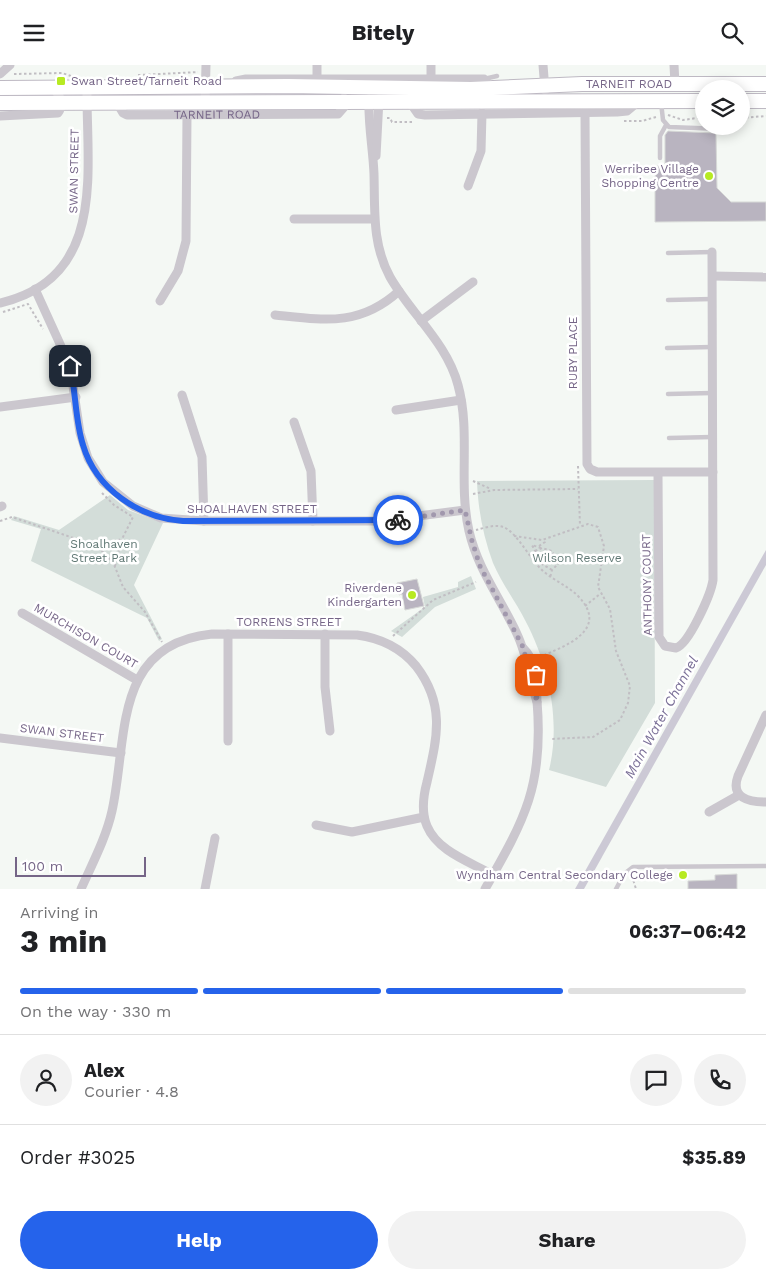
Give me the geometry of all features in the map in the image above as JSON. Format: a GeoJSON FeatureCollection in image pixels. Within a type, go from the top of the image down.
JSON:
{"type":"FeatureCollection","features":[{"type":"Feature","properties":{"kind":"main road","name":"TARNEIT ROAD"},"geometry":{"type":"LineString","coordinates":[[0,103],[345,102],[374,95],[491,81],[542,85],[695,84]]}},
{"type":"Feature","properties":{"kind":"main road","name":"TARNEIT ROAD"},"geometry":{"type":"LineString","coordinates":[[750,85],[766,84]]}},
{"type":"Feature","properties":{"kind":"main road"},"geometry":{"type":"LineString","coordinates":[[233,102],[234,87]]}},
{"type":"Feature","properties":{"kind":"main road","name":"TARNEIT ROAD"},"geometry":{"type":"LineString","coordinates":[[0,88],[336,88],[409,101],[695,101]]}},
{"type":"Feature","properties":{"kind":"main road"},"geometry":{"type":"LineString","coordinates":[[750,101],[766,101]]}},
{"type":"Feature","properties":{"kind":"street"},"geometry":{"type":"LineString","coordinates":[[1,74],[10,65]]}},
{"type":"Feature","properties":{"kind":"street"},"geometry":{"type":"LineString","coordinates":[[317,65],[317,77]]}},
{"type":"Feature","properties":{"kind":"street"},"geometry":{"type":"LineString","coordinates":[[431,65],[431,79]]}},
{"type":"Feature","properties":{"kind":"street"},"geometry":{"type":"LineString","coordinates":[[541,65],[542,101]]}},
{"type":"Feature","properties":{"kind":"street"},"geometry":{"type":"LineString","coordinates":[[674,65],[675,84]]}},
{"type":"Feature","properties":{"kind":"street"},"geometry":{"type":"LineString","coordinates":[[205,102],[206,69]]}},
{"type":"Feature","properties":{"kind":"street","name":"TARNEIT ROAD"},"geometry":{"type":"LineString","coordinates":[[234,87],[239,79],[317,77],[491,81]]}},
{"type":"Feature","properties":{"kind":"street"},"geometry":{"type":"LineString","coordinates":[[0,116],[56,115],[61,110],[61,103],[53,87]]}},
{"type":"Feature","properties":{"kind":"street","name":"SWAN STREET"},"geometry":{"type":"LineString","coordinates":[[0,303],[31,291],[53,275],[64,263],[83,226],[88,197],[87,87]]}},
{"type":"Feature","properties":{"kind":"street"},"geometry":{"type":"LineString","coordinates":[[336,88],[345,102]]}},
{"type":"Feature","properties":{"kind":"street"},"geometry":{"type":"LineString","coordinates":[[374,95],[379,132],[374,173],[374,219],[380,253],[384,266],[399,291],[446,356],[458,384],[461,400],[465,510],[469,531],[487,581],[513,625],[523,647],[537,702]]}},
{"type":"Feature","properties":{"kind":"street","name":"TARNEIT ROAD"},"geometry":{"type":"LineString","coordinates":[[409,101],[420,115],[629,113],[640,101]]}},
{"type":"Feature","properties":{"kind":"street","name":"TARNEIT ROAD"},"geometry":{"type":"LineString","coordinates":[[118,103],[123,113],[127,115],[187,115],[338,114],[344,110],[345,102]]}},
{"type":"Feature","properties":{"kind":"street","name":"RUBY PLACE"},"geometry":{"type":"LineString","coordinates":[[585,112],[586,462],[590,469],[597,472],[713,473]]}},
{"type":"Feature","properties":{"kind":"street"},"geometry":{"type":"LineString","coordinates":[[468,186],[481,151],[482,113]]}},
{"type":"Feature","properties":{"kind":"street"},"geometry":{"type":"LineString","coordinates":[[160,301],[178,271],[186,241],[187,115]]}},
{"type":"Feature","properties":{"kind":"street"},"geometry":{"type":"LineString","coordinates":[[294,219],[374,219]]}},
{"type":"Feature","properties":{"kind":"street"},"geometry":{"type":"LineString","coordinates":[[712,252],[713,473]]}},
{"type":"Feature","properties":{"kind":"street"},"geometry":{"type":"LineString","coordinates":[[713,276],[766,277]]}},
{"type":"Feature","properties":{"kind":"street"},"geometry":{"type":"LineString","coordinates":[[422,321],[473,282]]}},
{"type":"Feature","properties":{"kind":"street","name":"SHOALHAVEN STREET"},"geometry":{"type":"LineString","coordinates":[[31,291],[65,353],[76,397],[83,447],[95,470],[113,491],[133,506],[161,518],[204,521],[388,521],[465,510]]}},
{"type":"Feature","properties":{"kind":"street"},"geometry":{"type":"LineString","coordinates":[[275,315],[327,321],[344,320],[366,313],[391,299],[399,291]]}},
{"type":"Feature","properties":{"kind":"street"},"geometry":{"type":"LineString","coordinates":[[182,395],[202,457],[204,521]]}},
{"type":"Feature","properties":{"kind":"street"},"geometry":{"type":"LineString","coordinates":[[0,407],[76,397]]}},
{"type":"Feature","properties":{"kind":"street"},"geometry":{"type":"LineString","coordinates":[[396,410],[461,400]]}},
{"type":"Feature","properties":{"kind":"street"},"geometry":{"type":"LineString","coordinates":[[294,422],[311,471],[313,521]]}},
{"type":"Feature","properties":{"kind":"street","name":"ANTHONY COURT"},"geometry":{"type":"LineString","coordinates":[[658,473],[659,632],[663,644],[674,648],[684,644],[708,598],[712,586],[713,473]]}},
{"type":"Feature","properties":{"kind":"street","name":"MURCHISON COURT"},"geometry":{"type":"LineString","coordinates":[[22,613],[137,680]]}},
{"type":"Feature","properties":{"kind":"street"},"geometry":{"type":"LineString","coordinates":[[228,634],[228,741]]}},
{"type":"Feature","properties":{"kind":"street","name":"TORRENS STREET"},"geometry":{"type":"LineString","coordinates":[[81,889],[110,819],[128,701],[137,680],[148,664],[165,649],[194,637],[228,634],[366,636],[384,642],[408,657],[426,680],[433,697],[438,726],[423,798],[424,817],[431,834],[442,846],[493,875]]}},
{"type":"Feature","properties":{"kind":"street"},"geometry":{"type":"LineString","coordinates":[[325,634],[325,687],[330,731]]}},
{"type":"Feature","properties":{"kind":"street"},"geometry":{"type":"LineString","coordinates":[[486,889],[517,833],[532,790],[540,739],[536,675],[532,659],[523,647]]}},
{"type":"Feature","properties":{"kind":"street"},"geometry":{"type":"LineString","coordinates":[[766,715],[738,776],[736,786],[739,795],[748,801],[766,802]]}},
{"type":"Feature","properties":{"kind":"street","name":"SWAN STREET"},"geometry":{"type":"LineString","coordinates":[[0,738],[121,753]]}},
{"type":"Feature","properties":{"kind":"street"},"geometry":{"type":"LineString","coordinates":[[710,812],[739,795]]}},
{"type":"Feature","properties":{"kind":"street"},"geometry":{"type":"LineString","coordinates":[[316,825],[352,832],[424,817]]}},
{"type":"Feature","properties":{"kind":"street"},"geometry":{"type":"LineString","coordinates":[[205,889],[215,838]]}},
{"type":"Feature","properties":{"kind":"lane"},"geometry":{"type":"LineString","coordinates":[[661,101],[662,116],[666,125],[675,129],[695,129]]}},
{"type":"Feature","properties":{"kind":"lane"},"geometry":{"type":"LineString","coordinates":[[660,158],[660,136],[666,125]]}},
{"type":"Feature","properties":{"kind":"lane"},"geometry":{"type":"LineString","coordinates":[[668,253],[712,252]]}},
{"type":"Feature","properties":{"kind":"lane"},"geometry":{"type":"LineString","coordinates":[[668,300],[712,299]]}},
{"type":"Feature","properties":{"kind":"lane"},"geometry":{"type":"LineString","coordinates":[[667,348],[712,347]]}},
{"type":"Feature","properties":{"kind":"lane"},"geometry":{"type":"LineString","coordinates":[[668,394],[712,393]]}},
{"type":"Feature","properties":{"kind":"lane"},"geometry":{"type":"LineString","coordinates":[[669,438],[712,437]]}},
{"type":"Feature","properties":{"kind":"lane"},"geometry":{"type":"LineString","coordinates":[[616,889],[624,874],[633,867],[766,866]]}},
{"type":"Feature","properties":{"kind":"path"},"geometry":{"type":"LineString","coordinates":[[136,75],[206,69]]}},
{"type":"Feature","properties":{"kind":"path"},"geometry":{"type":"LineString","coordinates":[[1,74],[62,73],[77,77]]}},
{"type":"Feature","properties":{"kind":"path"},"geometry":{"type":"LineString","coordinates":[[750,117],[766,116]]}},
{"type":"Feature","properties":{"kind":"path"},"geometry":{"type":"LineString","coordinates":[[463,474],[481,486],[494,490]]}},
{"type":"Feature","properties":{"kind":"path"},"geometry":{"type":"LineString","coordinates":[[464,496],[494,490],[578,489]]}},
{"type":"Feature","properties":{"kind":"path"},"geometry":{"type":"LineString","coordinates":[[0,521],[12,517],[97,546],[115,566],[123,587],[145,612],[165,649]]}},
{"type":"Feature","properties":{"kind":"path"},"geometry":{"type":"LineString","coordinates":[[514,536],[530,540],[544,539],[588,524],[598,527],[604,547],[598,579],[600,595],[610,609],[616,651],[630,686],[628,703],[620,720],[593,737],[550,739]]}},
{"type":"Feature","properties":{"kind":"path"},"geometry":{"type":"LineString","coordinates":[[469,531],[499,526],[510,530],[550,578],[578,597],[585,606],[588,623],[579,639],[532,659]]}},
{"type":"Feature","properties":{"kind":"path"},"geometry":{"type":"LineString","coordinates":[[97,546],[122,539],[115,566]]}},
{"type":"Feature","properties":{"kind":"path"},"geometry":{"type":"LineString","coordinates":[[538,546],[545,542],[544,539]]}},
{"type":"Feature","properties":{"kind":"path"},"geometry":{"type":"LineString","coordinates":[[550,578],[552,570],[557,567],[557,561],[552,551],[532,545],[542,565],[552,570]]}},
{"type":"Feature","properties":{"kind":"path"},"geometry":{"type":"LineString","coordinates":[[535,551],[542,548]]}},
{"type":"Feature","properties":{"kind":"path"},"geometry":{"type":"LineString","coordinates":[[393,636],[433,600],[476,582]]}},
{"type":"Feature","properties":{"kind":"path"},"geometry":{"type":"LineString","coordinates":[[585,606],[600,595]]}},
{"type":"Feature","properties":{"kind":"path"},"geometry":{"type":"LineString","coordinates":[[627,879],[633,875],[636,889]]}},
{"type":"Feature","properties":{"kind":"green space","name":"Wilson Reserve"},"geometry":{"type":"Polygon","coordinates":[[[654,480],[655,703],[606,787],[549,770],[554,733],[551,695],[547,676],[526,622],[493,563],[486,543],[477,481],[654,480]]]}},
{"type":"Feature","properties":{"kind":"green space","name":"Shoalhaven Street Park"},"geometry":{"type":"Polygon","coordinates":[[[110,495],[128,510],[163,523],[134,585],[162,639],[159,641],[147,618],[31,561],[41,529],[11,520],[14,516],[59,530],[110,495]]]}},
{"type":"Feature","properties":{"kind":"green space"},"geometry":{"type":"Polygon","coordinates":[[[471,576],[476,589],[435,607],[402,637],[391,631],[425,607],[423,597],[458,587],[458,582],[471,576]]]}},
{"type":"Feature","properties":{"kind":"shaded area"},"geometry":{"type":"Polygon","coordinates":[[[766,550],[766,565],[584,889],[575,889],[766,550]]]}},
{"type":"Feature","properties":{"kind":"building"},"geometry":{"type":"Polygon","coordinates":[[[668,131],[695,132],[695,135],[716,135],[717,188],[731,202],[766,202],[766,221],[655,222],[655,166],[665,166],[665,135],[668,131]]]}},
{"type":"Feature","properties":{"kind":"building","name":"Riverdene Kindergarten"},"geometry":{"type":"Polygon","coordinates":[[[417,579],[424,606],[405,610],[402,594],[399,595],[397,583],[417,579]]]}},
{"type":"Feature","properties":{"kind":"building"},"geometry":{"type":"Polygon","coordinates":[[[737,874],[737,889],[688,889],[688,881],[715,880],[715,875],[737,874]]]}},
{"type":"Feature","properties":{"kind":"way so far"},"geometry":{"type":"LineString","coordinates":[[398,520],[465,510],[480,566],[523,647],[528,675],[537,702],[536,675]]}},
{"type":"Feature","properties":{"kind":"place","name":"Swan Street/Tarneit Road"},"geometry":{"type":"Point","coordinates":[61,81]}},
{"type":"Feature","properties":{"kind":"place","name":"Werribee Village Shopping Centre"},"geometry":{"type":"Point","coordinates":[709,176]}},
{"type":"Feature","properties":{"kind":"place","name":"Riverdene Kindergarten"},"geometry":{"type":"Point","coordinates":[412,595]}},
{"type":"Feature","properties":{"kind":"place","name":"Wyndham Central Secondary College"},"geometry":{"type":"Point","coordinates":[683,875]}},
{"type":"Feature","properties":{"kind":"route"},"geometry":{"type":"LineString","coordinates":[[70,366],[80,433],[83,447],[88,457],[103,482],[122,500],[143,511],[161,518],[183,521],[398,520]]}},
{"type":"Feature","properties":{"kind":"water label","name":"Main Water Channel"},"geometry":{"type":"Point","coordinates":[661,717]}}]}
